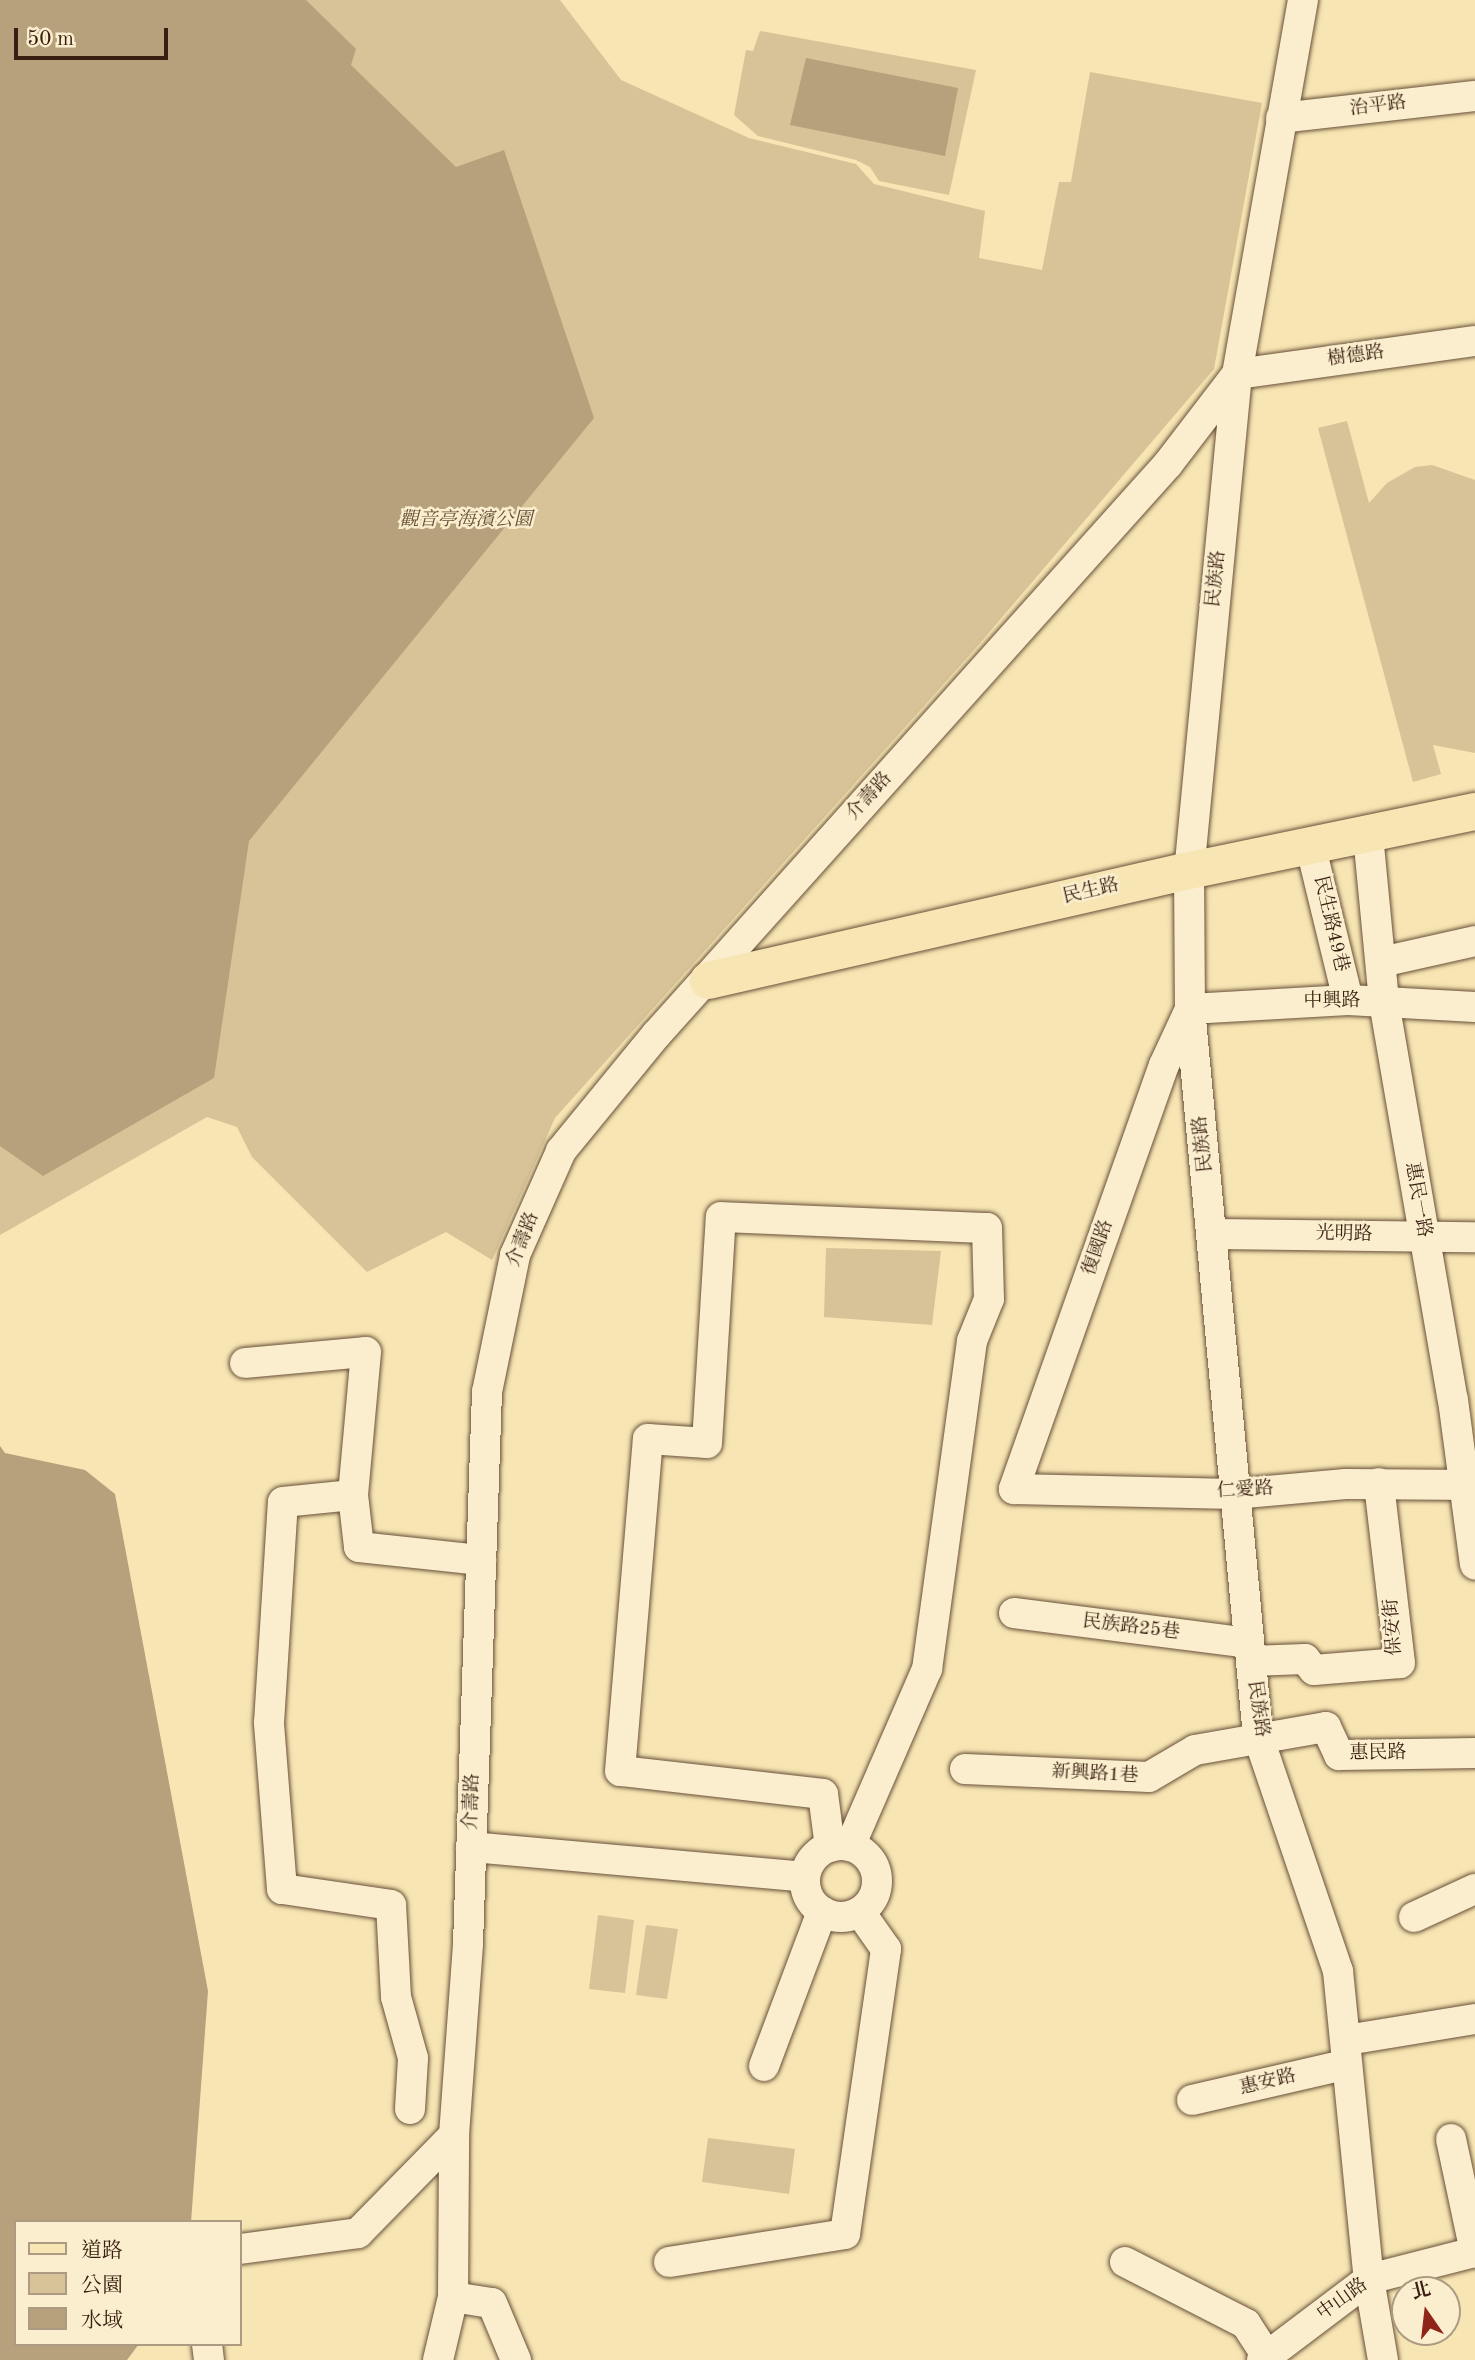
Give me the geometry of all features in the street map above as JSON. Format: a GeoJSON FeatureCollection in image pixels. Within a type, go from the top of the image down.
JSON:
{"type":"FeatureCollection","features":[{"type":"Feature","properties":{"kind":"main road","name":"民生路"},"geometry":{"type":"LineString","coordinates":[[708,980],[1189,870],[1311,848],[1475,811]]}},
{"type":"Feature","properties":{"kind":"street","name":"民族路"},"geometry":{"type":"LineString","coordinates":[[1303,0],[1237,374],[1189,870],[1190,1009],[1258,1736],[1338,1971],[1368,2279],[1383,2360]]}},
{"type":"Feature","properties":{"kind":"street","name":"治平路"},"geometry":{"type":"LineString","coordinates":[[1281,118],[1475,97]]}},
{"type":"Feature","properties":{"kind":"street","name":"樹德路"},"geometry":{"type":"LineString","coordinates":[[1237,374],[1475,341]]}},
{"type":"Feature","properties":{"kind":"street","name":"介壽路"},"geometry":{"type":"LineString","coordinates":[[438,2360],[453,2297],[454,2135],[471,1847],[486,1392],[514,1255],[561,1151],[656,1035],[1168,464],[1237,374]]}},
{"type":"Feature","properties":{"kind":"street","name":"惠民一路"},"geometry":{"type":"LineString","coordinates":[[1368,835],[1384,1002],[1468,1485],[1475,1565]]}},
{"type":"Feature","properties":{"kind":"street","name":"民生路49巷"},"geometry":{"type":"LineString","coordinates":[[1311,848],[1348,1000]]}},
{"type":"Feature","properties":{"kind":"street"},"geometry":{"type":"LineString","coordinates":[[1381,962],[1475,941]]}},
{"type":"Feature","properties":{"kind":"street","name":"中興路"},"geometry":{"type":"LineString","coordinates":[[1190,1009],[1348,1000],[1475,1007]]}},
{"type":"Feature","properties":{"kind":"street","name":"復國路"},"geometry":{"type":"LineString","coordinates":[[1014,1489],[1164,1065],[1190,1009]]}},
{"type":"Feature","properties":{"kind":"street"},"geometry":{"type":"LineString","coordinates":[[840,1847],[823,1794],[620,1771],[648,1439],[707,1443],[721,1217],[987,1228],[989,1299],[972,1341],[927,1669],[840,1847],[813,1859],[805,1877],[809,1897],[822,1912],[841,1917],[860,1912],[869,1904],[877,1882],[870,1859],[840,1847]]}},
{"type":"Feature","properties":{"kind":"street","name":"光明路"},"geometry":{"type":"LineString","coordinates":[[1213,1234],[1475,1237]]}},
{"type":"Feature","properties":{"kind":"street"},"geometry":{"type":"LineString","coordinates":[[245,1363],[366,1352],[353,1495],[359,1547],[481,1560]]}},
{"type":"Feature","properties":{"kind":"street","name":"仁愛路"},"geometry":{"type":"LineString","coordinates":[[1014,1489],[1234,1494],[1379,1483],[1468,1485]]}},
{"type":"Feature","properties":{"kind":"street","name":"保安街"},"geometry":{"type":"LineString","coordinates":[[1249,1652],[1305,1659],[1314,1670],[1400,1663],[1379,1483]]}},
{"type":"Feature","properties":{"kind":"street"},"geometry":{"type":"LineString","coordinates":[[353,1495],[283,1502],[269,1723],[282,1889],[391,1905],[396,1997],[413,2058],[410,2109]]}},
{"type":"Feature","properties":{"kind":"street","name":"民族路25巷"},"geometry":{"type":"LineString","coordinates":[[1014,1613],[1249,1652]]}},
{"type":"Feature","properties":{"kind":"street","name":"惠民路"},"geometry":{"type":"LineString","coordinates":[[1258,1736],[1326,1727],[1339,1755],[1475,1753]]}},
{"type":"Feature","properties":{"kind":"street","name":"新興路1巷"},"geometry":{"type":"LineString","coordinates":[[965,1769],[1149,1777],[1195,1750],[1258,1736]]}},
{"type":"Feature","properties":{"kind":"street"},"geometry":{"type":"LineString","coordinates":[[471,1847],[805,1877]]}},
{"type":"Feature","properties":{"kind":"street"},"geometry":{"type":"LineString","coordinates":[[1414,1917],[1475,1889]]}},
{"type":"Feature","properties":{"kind":"street"},"geometry":{"type":"LineString","coordinates":[[764,2066],[822,1912]]}},
{"type":"Feature","properties":{"kind":"street"},"geometry":{"type":"LineString","coordinates":[[669,2262],[845,2234],[886,1949],[860,1912]]}},
{"type":"Feature","properties":{"kind":"street","name":"惠安路"},"geometry":{"type":"LineString","coordinates":[[1192,2100],[1345,2053],[1475,2019]]}},
{"type":"Feature","properties":{"kind":"street"},"geometry":{"type":"LineString","coordinates":[[242,2249],[358,2232],[454,2135]]}},
{"type":"Feature","properties":{"kind":"street"},"geometry":{"type":"LineString","coordinates":[[1451,2139],[1475,2252]]}},
{"type":"Feature","properties":{"kind":"street","name":"中山路"},"geometry":{"type":"LineString","coordinates":[[1264,2358],[1368,2279],[1475,2252]]}},
{"type":"Feature","properties":{"kind":"street"},"geometry":{"type":"LineString","coordinates":[[1125,2262],[1246,2324],[1264,2358]]}},
{"type":"Feature","properties":{"kind":"street"},"geometry":{"type":"LineString","coordinates":[[453,2297],[492,2303],[516,2360]]}},
{"type":"Feature","properties":{"kind":"green space","name":"觀音亭海濱公園"},"geometry":{"type":"Polygon","coordinates":[[[0,0],[560,0],[621,80],[749,138],[856,164],[874,184],[985,211],[979,258],[1042,270],[1059,182],[1071,182],[1090,72],[1262,103],[1214,369],[975,649],[555,1118],[492,1260],[446,1232],[367,1272],[252,1157],[237,1127],[207,1117],[0,1235],[0,0]]]}},
{"type":"Feature","properties":{"kind":"green space"},"geometry":{"type":"Polygon","coordinates":[[[760,31],[976,70],[949,195],[879,181],[870,167],[856,160],[758,136],[734,115],[746,50],[753,51],[760,31]]]}},
{"type":"Feature","properties":{"kind":"green space"},"geometry":{"type":"Polygon","coordinates":[[[1347,421],[1369,503],[1387,483],[1415,467],[1432,465],[1475,480],[1475,753],[1433,745],[1441,774],[1413,782],[1318,428],[1347,421]]]}},
{"type":"Feature","properties":{"kind":"green space"},"geometry":{"type":"Polygon","coordinates":[[[826,1248],[941,1251],[932,1325],[824,1317],[826,1248]]]}},
{"type":"Feature","properties":{"kind":"green space"},"geometry":{"type":"Polygon","coordinates":[[[598,1915],[634,1920],[625,1993],[589,1989],[598,1915]]]}},
{"type":"Feature","properties":{"kind":"green space"},"geometry":{"type":"Polygon","coordinates":[[[646,1925],[678,1929],[667,1999],[636,1995],[646,1925]]]}},
{"type":"Feature","properties":{"kind":"green space"},"geometry":{"type":"Polygon","coordinates":[[[708,2138],[795,2149],[789,2194],[702,2182],[708,2138]]]}},
{"type":"Feature","properties":{"kind":"water"},"geometry":{"type":"Polygon","coordinates":[[[0,0],[306,0],[356,49],[351,65],[456,167],[504,150],[594,418],[249,841],[214,1078],[43,1176],[0,1146],[0,0]]]}},
{"type":"Feature","properties":{"kind":"water"},"geometry":{"type":"Polygon","coordinates":[[[806,58],[958,88],[945,156],[790,125],[806,58]]]}},
{"type":"Feature","properties":{"kind":"water"},"geometry":{"type":"Polygon","coordinates":[[[0,1446],[5,1453],[85,1470],[115,1494],[208,1991],[191,2220],[14,2220],[14,2346],[138,2346],[127,2360],[0,2360],[0,1446]]]}}]}
